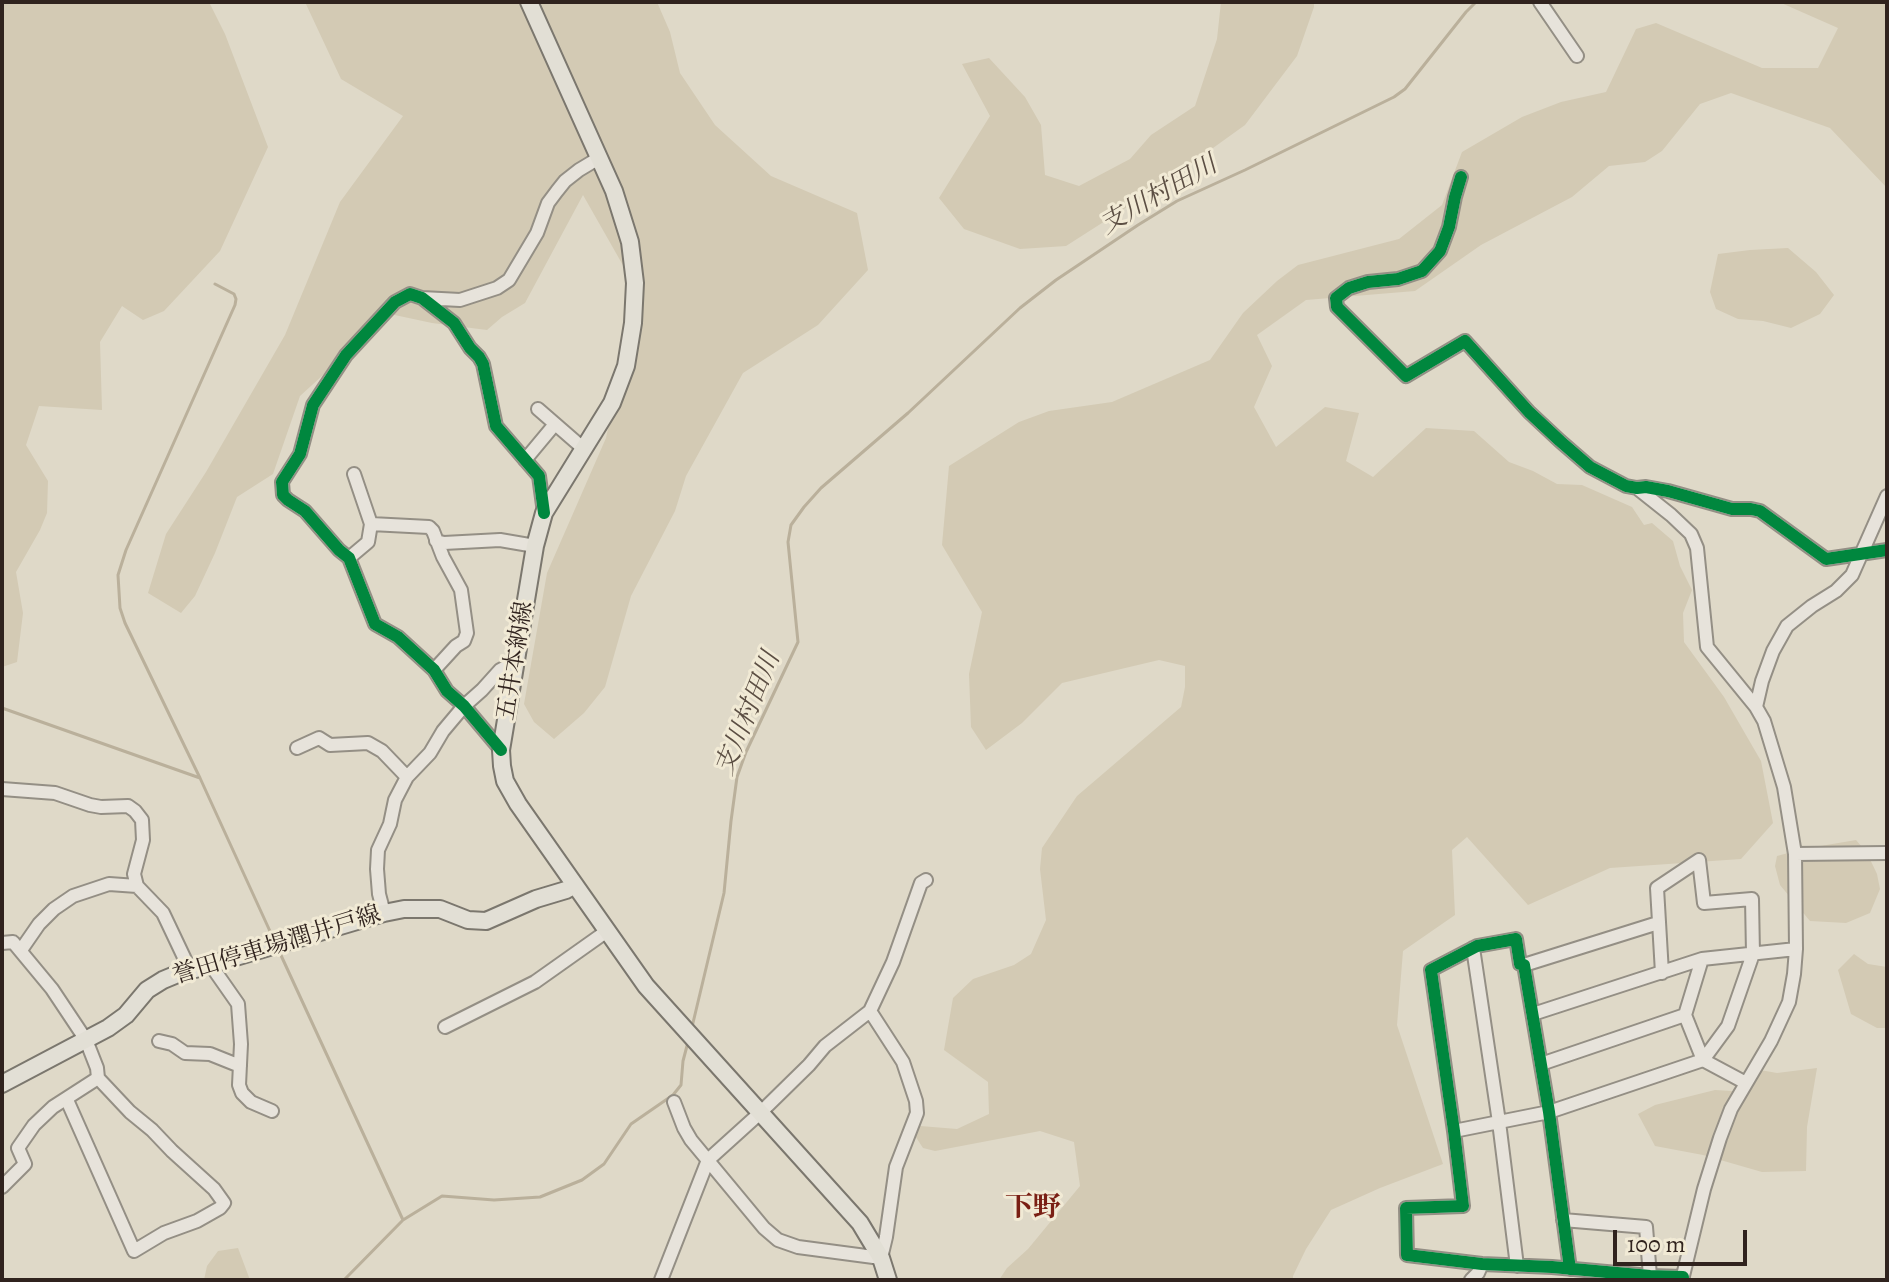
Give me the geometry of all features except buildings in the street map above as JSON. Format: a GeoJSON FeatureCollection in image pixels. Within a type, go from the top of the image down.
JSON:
{"type":"FeatureCollection","features":[{"type":"Feature","properties":{"kind":"main road","name":"五井本納線"},"geometry":{"type":"LineString","coordinates":[[529,2],[614,191],[630,242],[635,283],[626,366],[612,403],[544,513],[535,546],[501,750],[505,781],[646,986],[860,1223],[881,1258],[888,1280]]}},
{"type":"Feature","properties":{"kind":"main road","name":"誉田停車場潤井戸線"},"geometry":{"type":"LineString","coordinates":[[2,1084],[118,1022],[147,990],[190,970],[404,909],[440,909],[468,920],[486,921],[575,885]]}},
{"type":"Feature","properties":{"kind":"street"},"geometry":{"type":"LineString","coordinates":[[1540,2],[1577,56]]}},
{"type":"Feature","properties":{"kind":"street"},"geometry":{"type":"LineString","coordinates":[[501,750],[464,706],[447,691],[434,670],[398,637],[375,624],[349,558],[305,511],[283,495],[282,482],[300,454],[313,405],[346,355],[395,302],[410,294],[422,298],[460,300],[497,288],[509,280],[537,233],[548,203],[565,181],[599,158]]}},
{"type":"Feature","properties":{"kind":"street"},"geometry":{"type":"LineString","coordinates":[[1461,177],[1440,251],[1422,271],[1398,279],[1368,282],[1349,288],[1336,298],[1337,307],[1406,376],[1465,341],[1529,412],[1590,467],[1626,486],[1646,487],[1732,509],[1760,511],[1826,559],[1887,550]]}},
{"type":"Feature","properties":{"kind":"street"},"geometry":{"type":"LineString","coordinates":[[422,298],[454,323],[483,364],[496,426],[539,476],[544,513]]}},
{"type":"Feature","properties":{"kind":"street"},"geometry":{"type":"LineString","coordinates":[[538,409],[584,449]]}},
{"type":"Feature","properties":{"kind":"street"},"geometry":{"type":"LineString","coordinates":[[525,460],[555,424]]}},
{"type":"Feature","properties":{"kind":"street"},"geometry":{"type":"LineString","coordinates":[[349,558],[368,542],[371,524],[354,474]]}},
{"type":"Feature","properties":{"kind":"street"},"geometry":{"type":"LineString","coordinates":[[1570,1269],[1533,1014],[1516,939],[1473,948],[1431,970],[1463,1206],[1406,1208],[1407,1255],[1482,1264],[1682,1278],[1704,1189],[1731,1109],[1771,1041],[1789,1002],[1794,974],[1795,854],[1784,787],[1764,721],[1707,647],[1697,548],[1691,534],[1637,488]]}},
{"type":"Feature","properties":{"kind":"street"},"geometry":{"type":"LineString","coordinates":[[1756,707],[1773,651],[1787,626],[1836,591],[1852,575],[1887,496]]}},
{"type":"Feature","properties":{"kind":"street"},"geometry":{"type":"LineString","coordinates":[[371,524],[429,527],[461,590],[467,633],[464,641],[434,670]]}},
{"type":"Feature","properties":{"kind":"street"},"geometry":{"type":"LineString","coordinates":[[436,541],[500,540],[535,546]]}},
{"type":"Feature","properties":{"kind":"street"},"geometry":{"type":"LineString","coordinates":[[384,913],[379,894],[378,850],[390,824],[395,800],[407,777],[430,753],[464,706],[500,670],[515,662]]}},
{"type":"Feature","properties":{"kind":"street"},"geometry":{"type":"LineString","coordinates":[[297,748],[319,738],[330,745],[368,743],[382,751],[407,777]]}},
{"type":"Feature","properties":{"kind":"street"},"geometry":{"type":"LineString","coordinates":[[2,789],[55,793],[90,805],[128,806],[135,811],[142,820],[143,840],[134,874],[137,886],[163,913],[190,970]]}},
{"type":"Feature","properties":{"kind":"street"},"geometry":{"type":"LineString","coordinates":[[1795,854],[1887,853]]}},
{"type":"Feature","properties":{"kind":"street"},"geometry":{"type":"LineString","coordinates":[[1454,1131],[1549,1112],[1703,1060],[1728,1026],[1753,954],[1752,899],[1704,903],[1699,860],[1657,888],[1662,973]]}},
{"type":"Feature","properties":{"kind":"street"},"geometry":{"type":"LineString","coordinates":[[661,1280],[708,1160],[760,1113],[825,1046],[870,1011],[893,962],[921,883],[926,880]]}},
{"type":"Feature","properties":{"kind":"street"},"geometry":{"type":"LineString","coordinates":[[21,950],[39,924],[73,896],[109,884],[137,886]]}},
{"type":"Feature","properties":{"kind":"street"},"geometry":{"type":"LineString","coordinates":[[1524,965],[1658,923]]}},
{"type":"Feature","properties":{"kind":"street"},"geometry":{"type":"LineString","coordinates":[[445,1027],[535,982],[607,931]]}},
{"type":"Feature","properties":{"kind":"street"},"geometry":{"type":"LineString","coordinates":[[2,943],[13,942],[52,989],[86,1040],[98,1078],[130,1112],[214,1189],[224,1203],[197,1221],[164,1233],[134,1251],[67,1100]]}},
{"type":"Feature","properties":{"kind":"street"},"geometry":{"type":"LineString","coordinates":[[1473,948],[1517,1266]]}},
{"type":"Feature","properties":{"kind":"street"},"geometry":{"type":"LineString","coordinates":[[1533,1014],[1702,959],[1796,949]]}},
{"type":"Feature","properties":{"kind":"street"},"geometry":{"type":"LineString","coordinates":[[1702,959],[1685,1015],[1703,1060],[1746,1083]]}},
{"type":"Feature","properties":{"kind":"street"},"geometry":{"type":"LineString","coordinates":[[210,964],[238,1004],[239,1085],[242,1093],[251,1102],[272,1111]]}},
{"type":"Feature","properties":{"kind":"street"},"geometry":{"type":"LineString","coordinates":[[674,1102],[684,1128],[708,1160],[764,1228],[778,1240],[798,1247],[881,1258],[896,1167],[917,1113],[903,1062],[870,1011]]}},
{"type":"Feature","properties":{"kind":"street"},"geometry":{"type":"LineString","coordinates":[[1541,1064],[1685,1015]]}},
{"type":"Feature","properties":{"kind":"street"},"geometry":{"type":"LineString","coordinates":[[159,1041],[172,1044],[185,1053],[210,1054],[240,1066]]}},
{"type":"Feature","properties":{"kind":"street"},"geometry":{"type":"LineString","coordinates":[[2,1187],[25,1164],[18,1148],[25,1135],[42,1116],[98,1078]]}},
{"type":"Feature","properties":{"kind":"street"},"geometry":{"type":"LineString","coordinates":[[1563,1220],[1646,1227],[1650,1276]]}},
{"type":"Feature","properties":{"kind":"street"},"geometry":{"type":"LineString","coordinates":[[1471,1280],[1482,1264]]}},
{"type":"Feature","properties":{"kind":"street"},"geometry":{"type":"LineString","coordinates":[[1540,1280],[1552,1267]]}},
{"type":"Feature","properties":{"kind":"shaded area"},"geometry":{"type":"Polygon","coordinates":[[[2,2],[209,2],[225,34],[268,147],[220,251],[164,311],[143,320],[122,306],[100,342],[102,410],[39,406],[26,445],[48,481],[47,513],[16,572],[23,613],[17,662],[2,667],[2,2]]]}},
{"type":"Feature","properties":{"kind":"shaded area"},"geometry":{"type":"Polygon","coordinates":[[[305,2],[657,2],[670,32],[680,73],[715,125],[771,176],[857,213],[868,270],[818,325],[743,373],[686,476],[675,511],[631,596],[605,687],[584,713],[554,739],[534,722],[524,704],[547,573],[606,438],[637,290],[583,195],[525,303],[487,330],[390,314],[300,396],[273,474],[237,497],[195,596],[181,613],[148,593],[166,534],[206,472],[285,335],[340,202],[403,116],[341,79],[305,2]]]}},
{"type":"Feature","properties":{"kind":"shaded area"},"geometry":{"type":"Polygon","coordinates":[[[1221,2],[1314,2],[1314,7],[1297,56],[1245,125],[1163,184],[1066,246],[1020,249],[964,229],[939,198],[990,116],[962,64],[989,58],[1025,97],[1041,125],[1045,175],[1079,186],[1130,159],[1151,135],[1195,106],[1217,39],[1221,2]]]}},
{"type":"Feature","properties":{"kind":"shaded area"},"geometry":{"type":"Polygon","coordinates":[[[1779,2],[1887,2],[1887,188],[1830,128],[1731,93],[1700,104],[1662,151],[1645,162],[1609,166],[1572,197],[1481,245],[1415,291],[1306,300],[1257,335],[1272,366],[1254,407],[1276,447],[1325,407],[1359,413],[1346,461],[1373,477],[1426,428],[1474,431],[1509,462],[1557,484],[1582,485],[1632,507],[1644,525],[1652,523],[1673,541],[1680,566],[1692,590],[1683,613],[1684,642],[1724,697],[1761,761],[1773,823],[1741,859],[1610,868],[1528,905],[1467,837],[1452,850],[1455,915],[1403,951],[1397,1025],[1443,1164],[1331,1210],[1306,1249],[1293,1280],[999,1280],[1080,1186],[1074,1142],[1040,1131],[935,1151],[923,1148],[908,1125],[957,1129],[989,1114],[988,1082],[944,1050],[953,998],[973,979],[1014,965],[1031,954],[1046,920],[1040,869],[1042,848],[1077,796],[1181,707],[1185,666],[1159,660],[1062,683],[1022,723],[986,750],[971,727],[969,674],[982,612],[942,545],[949,466],[1019,422],[1049,411],[1112,402],[1210,360],[1243,313],[1298,265],[1399,239],[1442,205],[1462,152],[1522,117],[1561,102],[1606,92],[1636,29],[1656,23],[1762,68],[1818,68],[1838,28],[1779,2]]]}},
{"type":"Feature","properties":{"kind":"shaded area"},"geometry":{"type":"Polygon","coordinates":[[[1788,248],[1816,272],[1834,295],[1820,314],[1791,328],[1738,319],[1716,309],[1710,292],[1718,254],[1788,248]]]}},
{"type":"Feature","properties":{"kind":"shaded area"},"geometry":{"type":"Polygon","coordinates":[[[1856,840],[1867,853],[1880,889],[1870,913],[1846,923],[1810,921],[1780,885],[1775,866],[1777,856],[1856,840]]]}},
{"type":"Feature","properties":{"kind":"shaded area"},"geometry":{"type":"Polygon","coordinates":[[[1854,954],[1868,964],[1887,967],[1887,1028],[1877,1028],[1851,1014],[1838,970],[1854,954]]]}},
{"type":"Feature","properties":{"kind":"shaded area"},"geometry":{"type":"Polygon","coordinates":[[[1817,1068],[1807,1127],[1806,1171],[1762,1172],[1703,1155],[1655,1146],[1638,1114],[1655,1105],[1715,1090],[1748,1092],[1760,1070],[1777,1073],[1817,1068]]]}},
{"type":"Feature","properties":{"kind":"shaded area"},"geometry":{"type":"Polygon","coordinates":[[[238,1248],[250,1280],[204,1280],[207,1266],[218,1251],[238,1248]]]}},
{"type":"Feature","properties":{"kind":"waterway","name":"支川村田川"},"geometry":{"type":"LineString","coordinates":[[692,1027],[724,893],[737,777],[798,642],[788,542],[791,525],[804,507],[821,488],[908,413],[1020,308],[1056,280],[1177,201],[1394,97],[1405,89],[1476,2]]}},
{"type":"Feature","properties":{"kind":"waterway"},"geometry":{"type":"LineString","coordinates":[[200,778],[125,623],[120,608],[118,575],[126,550],[235,305],[234,294],[215,284]]}},
{"type":"Feature","properties":{"kind":"waterway"},"geometry":{"type":"LineString","coordinates":[[2,708],[200,778],[274,940]]}},
{"type":"Feature","properties":{"kind":"waterway"},"geometry":{"type":"LineString","coordinates":[[279,951],[403,1220]]}},
{"type":"Feature","properties":{"kind":"waterway","name":"支川村田川"},"geometry":{"type":"LineString","coordinates":[[344,1280],[403,1220],[442,1196],[494,1200],[540,1197],[582,1180],[604,1164],[631,1124],[673,1095],[681,1085],[688,1042]]}},
{"type":"Feature","properties":{"kind":"cycle path"},"geometry":{"type":"LineString","coordinates":[[1461,177],[1440,251],[1422,271],[1398,279],[1368,282],[1349,288],[1336,298],[1337,307],[1406,376],[1465,341],[1529,412],[1560,441],[1590,467],[1626,486],[1668,491],[1732,509],[1760,511],[1826,559],[1887,550]]}},
{"type":"Feature","properties":{"kind":"cycle path"},"geometry":{"type":"LineString","coordinates":[[501,750],[464,706],[447,691],[434,670],[398,637],[375,624],[349,558],[305,511],[283,495],[282,482],[300,454],[313,405],[346,355],[395,302],[410,294],[422,298],[454,323],[479,357],[496,426],[539,476],[544,513]]}},
{"type":"Feature","properties":{"kind":"cycle path"},"geometry":{"type":"LineString","coordinates":[[1570,1269],[1549,1112],[1524,965],[1520,964],[1516,939],[1477,946],[1431,970],[1463,1206],[1406,1208],[1407,1255],[1482,1264],[1683,1277],[1682,1280]]}},
{"type":"Feature","properties":{"kind":"district","name":"下野"},"geometry":{"type":"Point","coordinates":[1033,1209]}}]}
